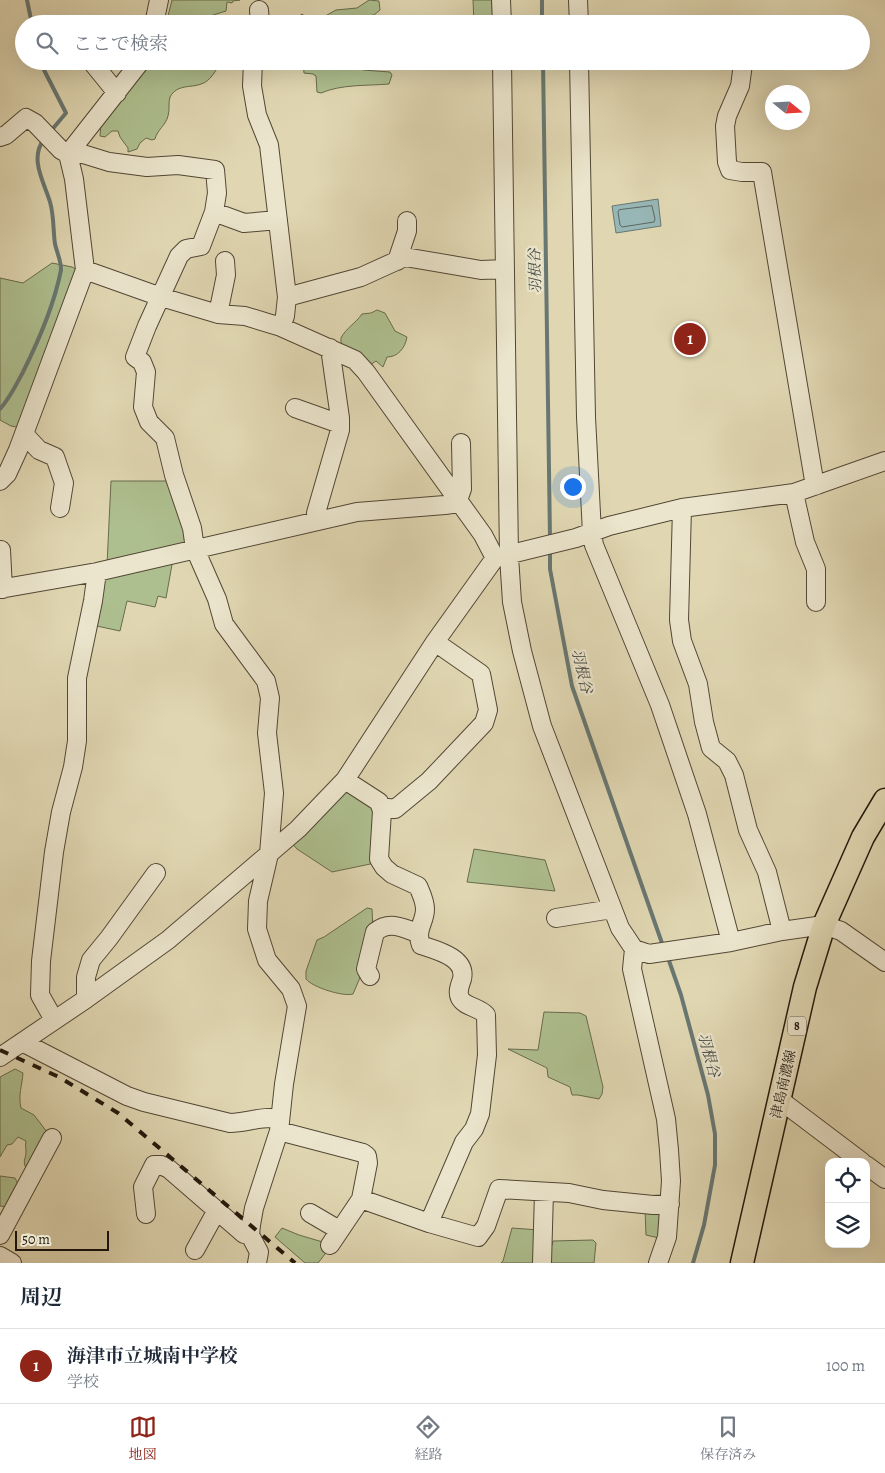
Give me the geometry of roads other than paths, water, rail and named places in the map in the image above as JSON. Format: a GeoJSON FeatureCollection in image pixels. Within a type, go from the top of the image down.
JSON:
{"type":"FeatureCollection","features":[{"type":"Feature","properties":{"kind":"main road","name":"津島南濃線"},"geometry":{"type":"LineString","coordinates":[[742,1263],[805,987],[824,925],[863,837],[885,800]]}},
{"type":"Feature","properties":{"kind":"street"},"geometry":{"type":"LineString","coordinates":[[156,15],[159,0]]}},
{"type":"Feature","properties":{"kind":"street"},"geometry":{"type":"LineString","coordinates":[[501,0],[502,15]]}},
{"type":"Feature","properties":{"kind":"street"},"geometry":{"type":"LineString","coordinates":[[578,0],[579,15]]}},
{"type":"Feature","properties":{"kind":"street"},"geometry":{"type":"LineString","coordinates":[[98,70],[117,93]]}},
{"type":"Feature","properties":{"kind":"street"},"geometry":{"type":"LineString","coordinates":[[68,154],[134,70]]}},
{"type":"Feature","properties":{"kind":"street"},"geometry":{"type":"LineString","coordinates":[[253,70],[252,86],[257,115],[268,144],[287,297],[285,316],[281,327]]}},
{"type":"Feature","properties":{"kind":"street"},"geometry":{"type":"LineString","coordinates":[[502,70],[508,555],[512,602],[522,651],[542,726],[620,928],[641,951]]}},
{"type":"Feature","properties":{"kind":"street"},"geometry":{"type":"LineString","coordinates":[[579,70],[586,417],[584,535],[594,545],[660,705],[697,814],[731,942]]}},
{"type":"Feature","properties":{"kind":"street"},"geometry":{"type":"LineString","coordinates":[[742,70],[740,86],[727,116],[725,126],[727,162],[730,170],[762,172],[815,486]]}},
{"type":"Feature","properties":{"kind":"street"},"geometry":{"type":"LineString","coordinates":[[0,137],[6,135],[26,118],[36,123],[61,150],[68,154],[83,154],[109,162],[147,167],[178,165],[215,170],[217,193],[214,212],[201,246],[186,249],[179,256],[135,357],[142,362],[146,372],[143,407],[149,422],[165,438],[174,475],[192,528],[195,549],[217,599],[224,624],[266,681],[270,698],[267,734],[274,793],[269,854],[258,901],[258,929],[267,960],[292,989],[297,1006],[284,1084],[280,1125],[254,1208],[250,1234],[259,1252],[257,1263]]}},
{"type":"Feature","properties":{"kind":"street"},"geometry":{"type":"LineString","coordinates":[[0,481],[7,474],[24,434],[85,270],[74,179],[68,154]]}},
{"type":"Feature","properties":{"kind":"street"},"geometry":{"type":"LineString","coordinates":[[214,212],[244,223],[278,220]]}},
{"type":"Feature","properties":{"kind":"street"},"geometry":{"type":"LineString","coordinates":[[397,261],[407,230],[407,221]]}},
{"type":"Feature","properties":{"kind":"street"},"geometry":{"type":"LineString","coordinates":[[287,297],[361,277],[405,257],[481,270],[506,269]]}},
{"type":"Feature","properties":{"kind":"street"},"geometry":{"type":"LineString","coordinates":[[218,314],[226,275],[225,261]]}},
{"type":"Feature","properties":{"kind":"street"},"geometry":{"type":"LineString","coordinates":[[85,270],[161,297],[218,314],[246,316],[281,327],[355,360],[366,372],[483,535],[508,555]]}},
{"type":"Feature","properties":{"kind":"street"},"geometry":{"type":"LineString","coordinates":[[318,521],[316,513],[337,443],[340,424],[330,348]]}},
{"type":"Feature","properties":{"kind":"street"},"geometry":{"type":"LineString","coordinates":[[295,408],[340,424]]}},
{"type":"Feature","properties":{"kind":"street"},"geometry":{"type":"LineString","coordinates":[[24,434],[38,450],[55,456],[64,483],[60,508]]}},
{"type":"Feature","properties":{"kind":"street"},"geometry":{"type":"LineString","coordinates":[[459,501],[462,489],[462,443]]}},
{"type":"Feature","properties":{"kind":"street"},"geometry":{"type":"LineString","coordinates":[[0,1056],[86,999],[168,940],[298,829],[345,780],[435,642],[508,555],[584,535],[608,526],[682,508],[794,493],[885,461]]}},
{"type":"Feature","properties":{"kind":"street"},"geometry":{"type":"LineString","coordinates":[[794,493],[805,542],[816,569],[816,602]]}},
{"type":"Feature","properties":{"kind":"street"},"geometry":{"type":"LineString","coordinates":[[1,550],[1,589],[97,572],[357,512],[444,506],[459,501]]}},
{"type":"Feature","properties":{"kind":"street"},"geometry":{"type":"LineString","coordinates":[[682,508],[679,620],[682,641],[698,684],[704,722],[711,748],[727,761],[734,775],[748,830],[767,872],[782,931]]}},
{"type":"Feature","properties":{"kind":"street"},"geometry":{"type":"LineString","coordinates":[[54,1020],[40,995],[41,961],[54,852],[61,812],[74,759],[77,733],[77,678],[97,572]]}},
{"type":"Feature","properties":{"kind":"street"},"geometry":{"type":"LineString","coordinates":[[381,807],[395,809],[429,781],[484,723],[488,710],[481,674],[435,642]]}},
{"type":"Feature","properties":{"kind":"street"},"geometry":{"type":"LineString","coordinates":[[345,780],[379,802],[382,811],[379,859],[384,867],[392,874],[418,886],[423,897],[425,910],[418,933],[421,945],[452,956],[460,966],[463,975],[458,993],[461,999],[465,1003],[482,1010],[486,1015],[487,1055],[480,1114],[474,1130],[464,1142],[429,1223]]}},
{"type":"Feature","properties":{"kind":"street"},"geometry":{"type":"LineString","coordinates":[[86,999],[86,977],[91,960],[156,873]]}},
{"type":"Feature","properties":{"kind":"street"},"geometry":{"type":"LineString","coordinates":[[556,918],[612,909]]}},
{"type":"Feature","properties":{"kind":"street"},"geometry":{"type":"LineString","coordinates":[[370,976],[366,968],[375,932],[380,928],[391,925],[418,933]]}},
{"type":"Feature","properties":{"kind":"street"},"geometry":{"type":"LineString","coordinates":[[641,951],[711,945],[824,925],[841,931],[885,962]]}},
{"type":"Feature","properties":{"kind":"street"},"geometry":{"type":"LineString","coordinates":[[641,951],[632,969],[666,1119],[671,1181],[667,1236],[658,1263]]}},
{"type":"Feature","properties":{"kind":"street"},"geometry":{"type":"LineString","coordinates":[[22,1042],[127,1096],[144,1102],[230,1123],[244,1123],[266,1117],[280,1125],[364,1153],[367,1156],[368,1163],[361,1199],[330,1245]]}},
{"type":"Feature","properties":{"kind":"street"},"geometry":{"type":"LineString","coordinates":[[780,1100],[857,1158]]}},
{"type":"Feature","properties":{"kind":"street"},"geometry":{"type":"LineString","coordinates":[[0,1235],[52,1138]]}},
{"type":"Feature","properties":{"kind":"street"},"geometry":{"type":"LineString","coordinates":[[146,1214],[143,1187],[154,1165],[161,1165],[169,1169],[244,1234],[250,1234]]}},
{"type":"Feature","properties":{"kind":"street"},"geometry":{"type":"LineString","coordinates":[[870,1168],[885,1179]]}},
{"type":"Feature","properties":{"kind":"street"},"geometry":{"type":"LineString","coordinates":[[361,1199],[429,1223],[478,1237],[486,1226],[499,1190],[569,1193],[603,1200],[644,1204],[670,1204]]}},
{"type":"Feature","properties":{"kind":"street"},"geometry":{"type":"LineString","coordinates":[[542,1263],[544,1192]]}},
{"type":"Feature","properties":{"kind":"street"},"geometry":{"type":"LineString","coordinates":[[195,1250],[217,1210]]}},
{"type":"Feature","properties":{"kind":"street"},"geometry":{"type":"LineString","coordinates":[[310,1213],[339,1230]]}},
{"type":"Feature","properties":{"kind":"street"},"geometry":{"type":"LineString","coordinates":[[0,1256],[12,1263]]}},
{"type":"Feature","properties":{"kind":"water"},"geometry":{"type":"Polygon","coordinates":[[[658,199],[661,226],[616,233],[612,206],[658,199]]]}},
{"type":"Feature","properties":{"kind":"waterway"},"geometry":{"type":"LineString","coordinates":[[27,0],[30,15]]}},
{"type":"Feature","properties":{"kind":"waterway","name":"羽根谷"},"geometry":{"type":"LineString","coordinates":[[542,0],[542,15]]}},
{"type":"Feature","properties":{"kind":"waterway"},"geometry":{"type":"LineString","coordinates":[[44,70],[66,113],[50,132]]}},
{"type":"Feature","properties":{"kind":"waterway","name":"羽根谷"},"geometry":{"type":"LineString","coordinates":[[543,70],[550,539]]}},
{"type":"Feature","properties":{"kind":"waterway"},"geometry":{"type":"LineString","coordinates":[[0,409],[15,387],[40,335],[50,310],[61,270],[55,244],[51,207],[39,170],[38,154],[44,139]]}},
{"type":"Feature","properties":{"kind":"waterway","name":"羽根谷"},"geometry":{"type":"LineString","coordinates":[[550,548],[550,569],[572,686],[663,946]]}},
{"type":"Feature","properties":{"kind":"waterway","name":"羽根谷"},"geometry":{"type":"LineString","coordinates":[[667,955],[681,995],[708,1095],[715,1134],[715,1165],[704,1225],[693,1263]]}},
{"type":"Feature","properties":{"kind":"railway"},"geometry":{"type":"LineString","coordinates":[[0,1050],[59,1077],[118,1113],[295,1263]]}},
{"type":"Feature","properties":{"kind":"place","name":"海津市立城南中学校"},"geometry":{"type":"Point","coordinates":[690,339]}}]}
